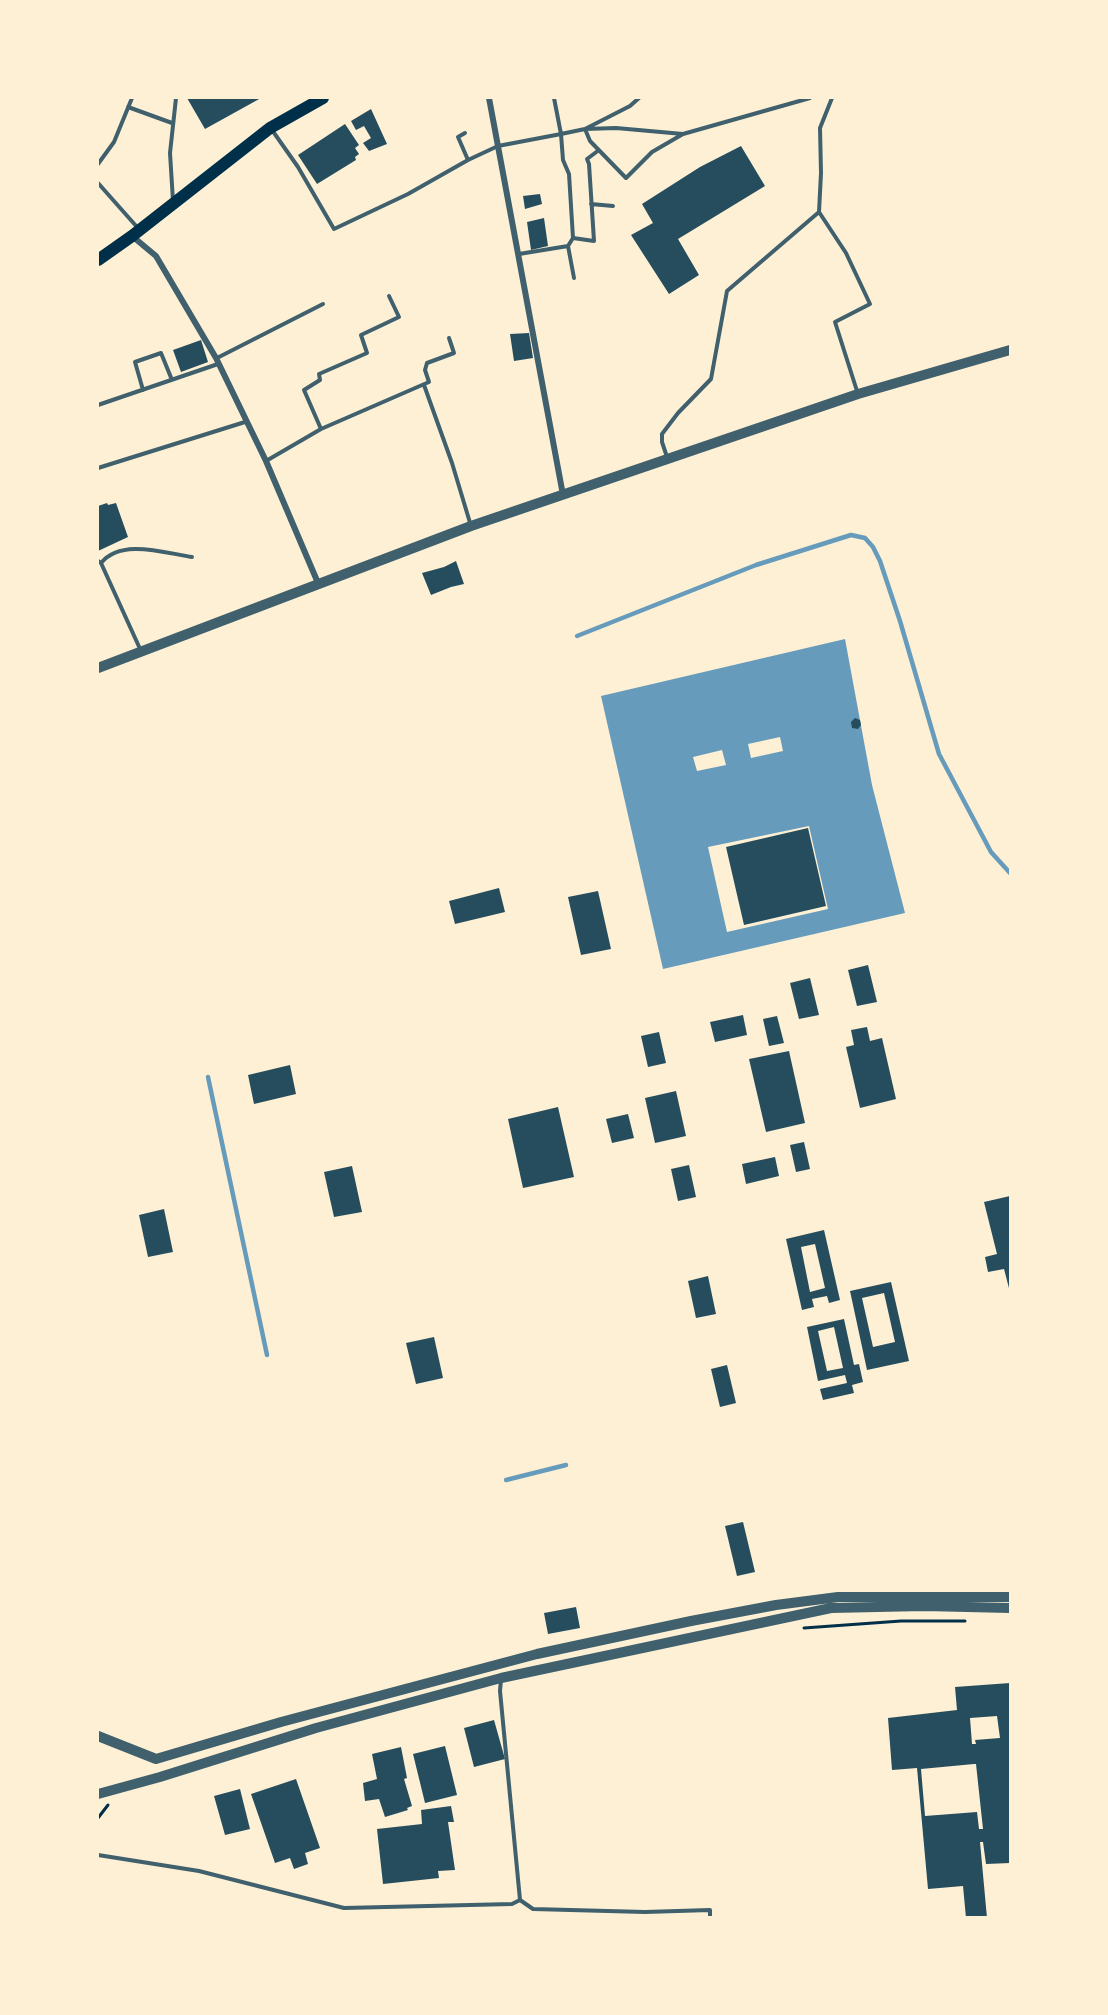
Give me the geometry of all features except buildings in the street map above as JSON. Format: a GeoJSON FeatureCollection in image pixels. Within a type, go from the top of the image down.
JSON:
{"type":"FeatureCollection","features":[{"type":"Feature","properties":{"kind":"main road"},"geometry":{"type":"LineString","coordinates":[[98,260],[270,128],[322,98]]}},
{"type":"Feature","properties":{"kind":"street"},"geometry":{"type":"LineString","coordinates":[[489,98],[563,496]]}},
{"type":"Feature","properties":{"kind":"street"},"geometry":{"type":"LineString","coordinates":[[136,233],[156,256],[217,361],[266,461],[318,583]]}},
{"type":"Feature","properties":{"kind":"street"},"geometry":{"type":"LineString","coordinates":[[98,668],[471,526],[858,394],[1011,350]]}},
{"type":"Feature","properties":{"kind":"street"},"geometry":{"type":"LineString","coordinates":[[98,1736],[156,1759],[281,1722],[537,1654],[691,1621],[776,1605],[838,1597],[1011,1598]]}},
{"type":"Feature","properties":{"kind":"street"},"geometry":{"type":"LineString","coordinates":[[98,1794],[316,1728],[501,1678],[831,1608],[924,1606],[1011,1608]]}},
{"type":"Feature","properties":{"kind":"lane"},"geometry":{"type":"LineString","coordinates":[[98,164],[114,142],[132,98]]}},
{"type":"Feature","properties":{"kind":"lane"},"geometry":{"type":"LineString","coordinates":[[173,202],[170,153],[176,98]]}},
{"type":"Feature","properties":{"kind":"lane"},"geometry":{"type":"LineString","coordinates":[[554,98],[563,160],[568,174],[573,238],[568,246],[574,278]]}},
{"type":"Feature","properties":{"kind":"lane"},"geometry":{"type":"LineString","coordinates":[[585,129],[630,106],[639,98]]}},
{"type":"Feature","properties":{"kind":"lane"},"geometry":{"type":"LineString","coordinates":[[585,129],[590,141],[626,178],[652,152],[683,134],[810,98]]}},
{"type":"Feature","properties":{"kind":"lane"},"geometry":{"type":"LineString","coordinates":[[832,98],[820,128],[819,212],[846,253],[870,304],[835,322],[858,394]]}},
{"type":"Feature","properties":{"kind":"lane"},"geometry":{"type":"LineString","coordinates":[[128,107],[172,123]]}},
{"type":"Feature","properties":{"kind":"lane"},"geometry":{"type":"LineString","coordinates":[[270,128],[298,167],[334,229],[408,194],[498,146],[585,129],[616,128],[683,134]]}},
{"type":"Feature","properties":{"kind":"lane"},"geometry":{"type":"LineString","coordinates":[[465,133],[458,138],[468,160]]}},
{"type":"Feature","properties":{"kind":"lane"},"geometry":{"type":"LineString","coordinates":[[573,238],[594,241],[587,159],[599,150]]}},
{"type":"Feature","properties":{"kind":"lane"},"geometry":{"type":"LineString","coordinates":[[98,183],[136,233]]}},
{"type":"Feature","properties":{"kind":"lane"},"geometry":{"type":"LineString","coordinates":[[591,204],[613,206]]}},
{"type":"Feature","properties":{"kind":"lane"},"geometry":{"type":"LineString","coordinates":[[668,459],[662,442],[662,434],[678,413],[711,379],[727,291],[819,212]]}},
{"type":"Feature","properties":{"kind":"lane"},"geometry":{"type":"LineString","coordinates":[[519,254],[568,246]]}},
{"type":"Feature","properties":{"kind":"lane"},"geometry":{"type":"LineString","coordinates":[[321,429],[304,390],[320,380],[319,374],[367,353],[361,336],[399,317],[389,296]]}},
{"type":"Feature","properties":{"kind":"lane"},"geometry":{"type":"LineString","coordinates":[[98,405],[172,380],[217,361],[323,304]]}},
{"type":"Feature","properties":{"kind":"lane"},"geometry":{"type":"LineString","coordinates":[[266,461],[321,429],[429,382],[425,370],[427,363],[453,353],[449,338]]}},
{"type":"Feature","properties":{"kind":"lane"},"geometry":{"type":"LineString","coordinates":[[143,390],[135,362],[161,353],[172,380]]}},
{"type":"Feature","properties":{"kind":"lane"},"geometry":{"type":"LineString","coordinates":[[424,385],[452,463],[471,526]]}},
{"type":"Feature","properties":{"kind":"lane"},"geometry":{"type":"LineString","coordinates":[[98,468],[245,422]]}},
{"type":"Feature","properties":{"kind":"lane"},"geometry":{"type":"LineString","coordinates":[[141,651],[99,562],[106,556],[129,548],[192,558]]}},
{"type":"Feature","properties":{"kind":"lane"},"geometry":{"type":"LineString","coordinates":[[501,1678],[500,1691],[520,1900],[533,1909],[645,1912],[710,1910],[710,1917]]}},
{"type":"Feature","properties":{"kind":"lane"},"geometry":{"type":"LineString","coordinates":[[98,1855],[199,1870],[344,1908],[512,1905],[520,1900]]}},
{"type":"Feature","properties":{"kind":"path"},"geometry":{"type":"LineString","coordinates":[[798,1629],[901,1622],[967,1621]]}},
{"type":"Feature","properties":{"kind":"path"},"geometry":{"type":"LineString","coordinates":[[98,1818],[112,1800]]}},
{"type":"Feature","properties":{"kind":"water"},"geometry":{"type":"Polygon","coordinates":[[[845,639],[872,785],[905,913],[663,969],[601,696],[845,639]],[[780,737],[748,744],[751,758],[783,751],[780,737]],[[722,750],[693,757],[697,771],[726,765],[722,750]],[[809,826],[708,847],[727,932],[828,909],[809,826]]]}},
{"type":"Feature","properties":{"kind":"waterway"},"geometry":{"type":"LineString","coordinates":[[577,636],[756,565],[851,535],[865,538],[880,561],[939,754],[991,852],[1010,873]]}},
{"type":"Feature","properties":{"kind":"waterway"},"geometry":{"type":"LineString","coordinates":[[208,1077],[267,1355]]}},
{"type":"Feature","properties":{"kind":"waterway"},"geometry":{"type":"LineString","coordinates":[[506,1480],[566,1465]]}}]}
